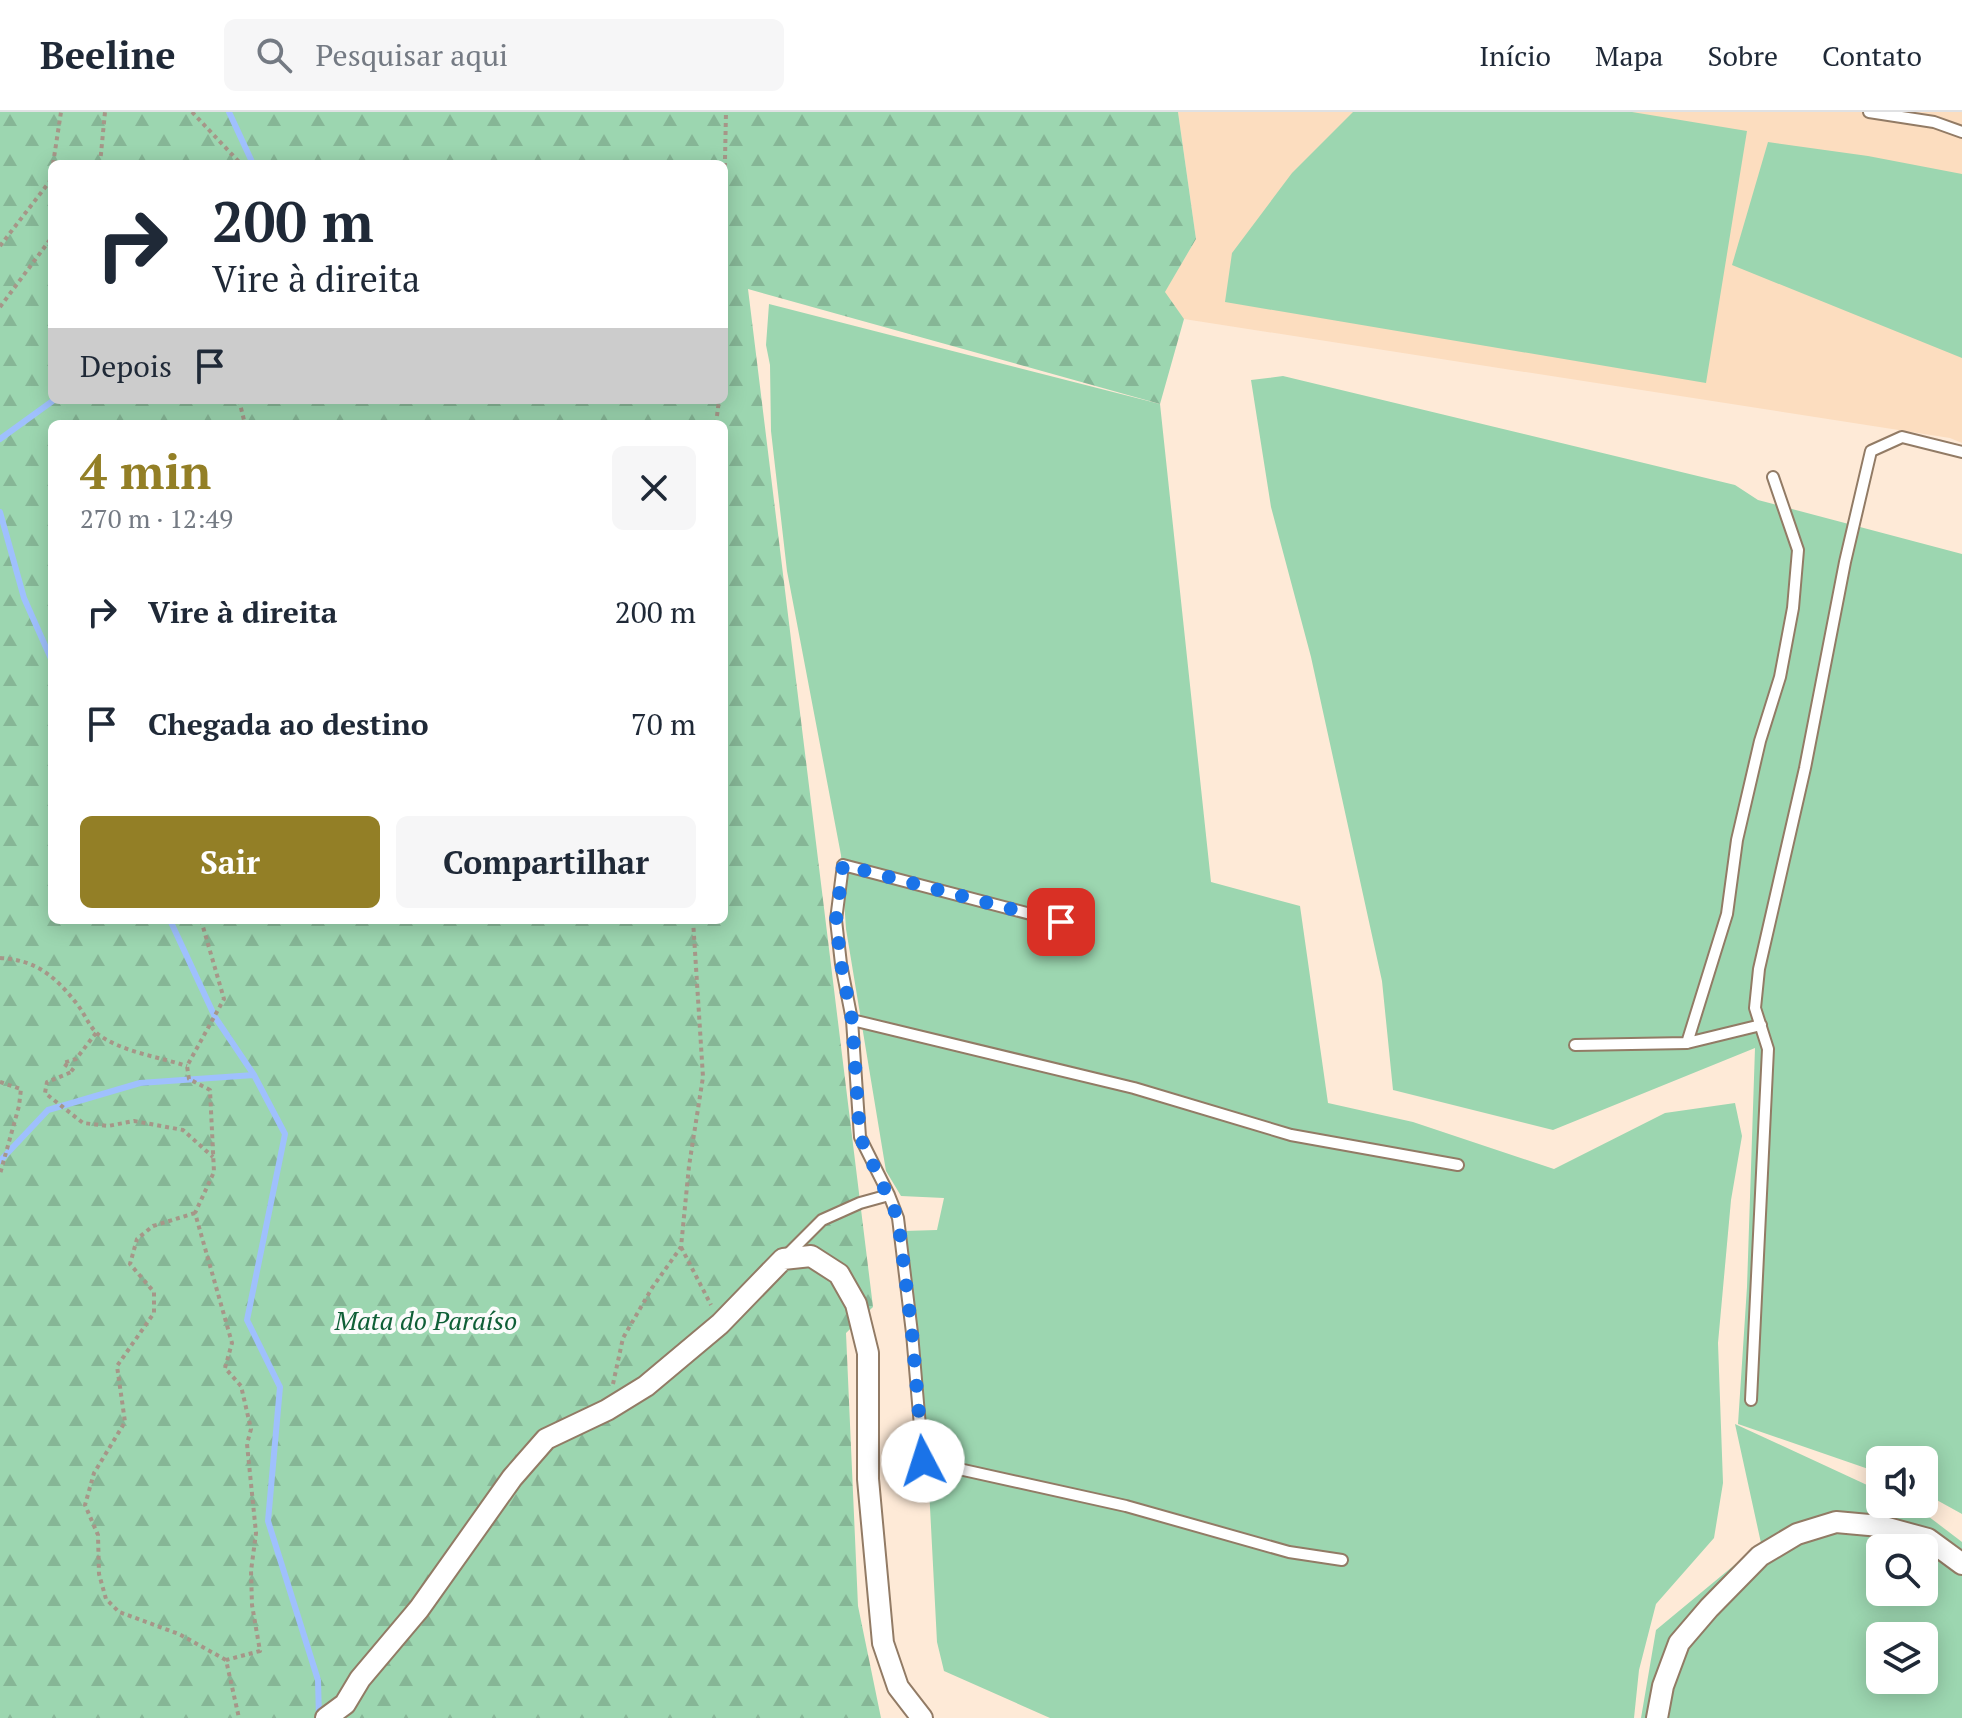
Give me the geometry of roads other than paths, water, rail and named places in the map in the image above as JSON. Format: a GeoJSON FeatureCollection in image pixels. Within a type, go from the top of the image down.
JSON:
{"type":"FeatureCollection","features":[{"type":"Feature","properties":{"kind":"street"},"geometry":{"type":"LineString","coordinates":[[326,1718],[345,1704],[360,1679],[419,1609],[512,1478],[546,1439],[607,1410],[646,1386],[720,1324],[783,1259],[811,1256],[839,1274],[856,1304],[868,1353],[868,1479],[883,1643],[898,1687],[922,1718]]}},
{"type":"Feature","properties":{"kind":"street"},"geometry":{"type":"LineString","coordinates":[[1657,1718],[1663,1686],[1679,1643],[1760,1556],[1797,1534],[1836,1522],[1880,1526],[1928,1539],[1962,1564]]}},
{"type":"Feature","properties":{"kind":"lane"},"geometry":{"type":"LineString","coordinates":[[1869,112],[1934,122],[1962,132]]}},
{"type":"Feature","properties":{"kind":"lane"},"geometry":{"type":"LineString","coordinates":[[1751,1400],[1768,1049],[1755,1008],[1759,969],[1805,768],[1845,562],[1871,451],[1902,437],[1962,452]]}},
{"type":"Feature","properties":{"kind":"lane"},"geometry":{"type":"LineString","coordinates":[[1687,1043],[1727,914],[1737,840],[1760,741],[1780,677],[1793,608],[1798,550],[1773,477]]}},
{"type":"Feature","properties":{"kind":"lane"},"geometry":{"type":"LineString","coordinates":[[1088,929],[843,865],[836,920],[852,1020],[860,1137],[898,1218],[923,1461],[1126,1506],[1289,1552],[1342,1560]]}},
{"type":"Feature","properties":{"kind":"lane"},"geometry":{"type":"LineString","coordinates":[[852,1020],[1134,1088],[1291,1135],[1458,1165]]}},
{"type":"Feature","properties":{"kind":"lane"},"geometry":{"type":"LineString","coordinates":[[1575,1045],[1687,1043],[1761,1025]]}},
{"type":"Feature","properties":{"kind":"lane"},"geometry":{"type":"LineString","coordinates":[[783,1259],[822,1220],[860,1203],[889,1195]]}},
{"type":"Feature","properties":{"kind":"waterway"},"geometry":{"type":"LineString","coordinates":[[229,112],[251,160]]}},
{"type":"Feature","properties":{"kind":"waterway"},"geometry":{"type":"LineString","coordinates":[[0,439],[48,404]]}},
{"type":"Feature","properties":{"kind":"waterway"},"geometry":{"type":"LineString","coordinates":[[0,512],[24,598],[48,652]]}},
{"type":"Feature","properties":{"kind":"waterway"},"geometry":{"type":"LineString","coordinates":[[172,924],[215,1017],[254,1075],[285,1134],[247,1320],[280,1387],[268,1521],[318,1680],[319,1718]]}},
{"type":"Feature","properties":{"kind":"waterway"},"geometry":{"type":"LineString","coordinates":[[0,1161],[48,1110],[140,1083],[254,1075]]}},
{"type":"Feature","properties":{"kind":"park label","name":"Mata do Paraíso"},"geometry":{"type":"Point","coordinates":[426,1320]}}]}
